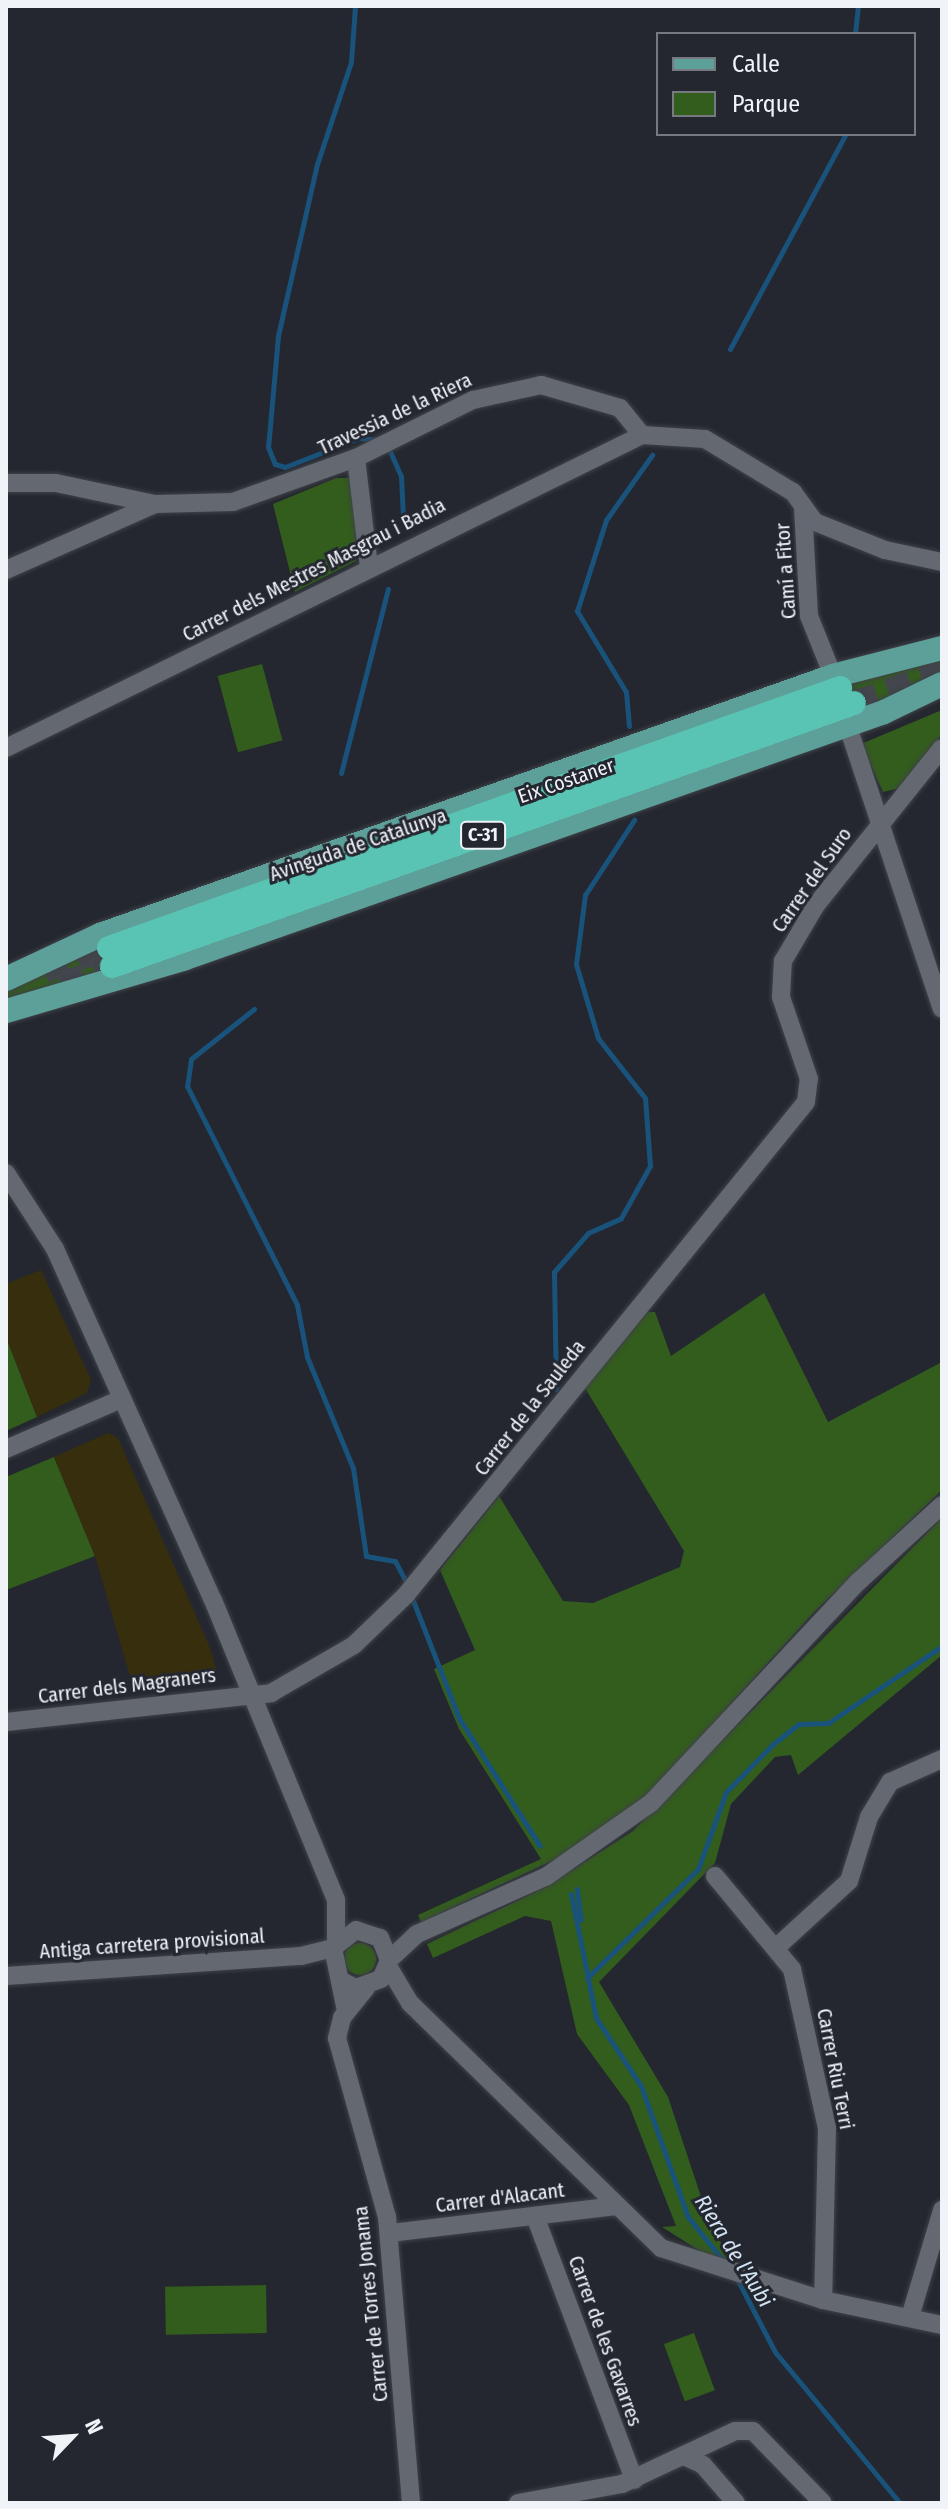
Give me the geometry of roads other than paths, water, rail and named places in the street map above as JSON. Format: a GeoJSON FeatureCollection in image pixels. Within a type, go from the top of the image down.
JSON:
{"type":"FeatureCollection","features":[{"type":"Feature","properties":{"kind":"highway","name":"Eix Costaner"},"geometry":{"type":"LineString","coordinates":[[110,957],[844,698]]}},
{"type":"Feature","properties":{"kind":"main road","name":"Avinguda de Catalunya"},"geometry":{"type":"LineString","coordinates":[[6,1011],[81,995],[844,698],[942,648]]}},
{"type":"Feature","properties":{"kind":"main road","name":"Avinguda de Catalunya"},"geometry":{"type":"LineString","coordinates":[[6,979],[54,952],[844,698],[942,684]]}},
{"type":"Feature","properties":{"kind":"street","name":"Travessia de la Riera"},"geometry":{"type":"LineString","coordinates":[[6,483],[116,495],[155,504],[233,502],[364,453],[473,400],[541,385],[620,408],[642,435]]}},
{"type":"Feature","properties":{"kind":"street"},"geometry":{"type":"LineString","coordinates":[[642,435],[691,435],[715,443],[802,505],[815,522],[942,562]]}},
{"type":"Feature","properties":{"kind":"street","name":"Carrer dels Mestres Masgrau i Badia"},"geometry":{"type":"LineString","coordinates":[[6,748],[642,435]]}},
{"type":"Feature","properties":{"kind":"street"},"geometry":{"type":"LineString","coordinates":[[364,453],[369,567]]}},
{"type":"Feature","properties":{"kind":"street"},"geometry":{"type":"LineString","coordinates":[[112,523],[116,495]]}},
{"type":"Feature","properties":{"kind":"street"},"geometry":{"type":"LineString","coordinates":[[6,570],[155,504]]}},
{"type":"Feature","properties":{"kind":"street","name":"Camí a Fitor"},"geometry":{"type":"LineString","coordinates":[[802,505],[809,616],[844,698],[942,1009]]}},
{"type":"Feature","properties":{"kind":"street","name":"Carrer del Suro"},"geometry":{"type":"LineString","coordinates":[[806,1102],[809,1079],[781,997],[783,961],[883,818],[942,748]]}},
{"type":"Feature","properties":{"kind":"street","name":"Carrer de la Sauleda"},"geometry":{"type":"LineString","coordinates":[[252,1693],[271,1693],[324,1665],[410,1590],[806,1102]]}},
{"type":"Feature","properties":{"kind":"street"},"geometry":{"type":"LineString","coordinates":[[6,1173],[55,1249],[252,1693],[336,1900],[368,1932],[410,2003],[661,2248],[710,2268],[823,2300],[942,2325]]}},
{"type":"Feature","properties":{"kind":"street"},"geometry":{"type":"LineString","coordinates":[[6,1449],[121,1399]]}},
{"type":"Feature","properties":{"kind":"street"},"geometry":{"type":"LineString","coordinates":[[346,2011],[417,1934],[547,1876],[623,1826],[942,1505]]}},
{"type":"Feature","properties":{"kind":"street","name":"Carrer dels Magraners"},"geometry":{"type":"LineString","coordinates":[[6,1722],[252,1693]]}},
{"type":"Feature","properties":{"kind":"street"},"geometry":{"type":"LineString","coordinates":[[779,1945],[849,1881],[879,1795],[890,1782],[942,1759]]}},
{"type":"Feature","properties":{"kind":"street","name":"Carrer Riu Terri"},"geometry":{"type":"LineString","coordinates":[[715,1876],[779,1945],[792,1969],[827,2128],[823,2300]]}},
{"type":"Feature","properties":{"kind":"street"},"geometry":{"type":"LineString","coordinates":[[336,1900],[338,1978]]}},
{"type":"Feature","properties":{"kind":"street"},"geometry":{"type":"LineString","coordinates":[[335,1945],[368,1932],[417,1934]]}},
{"type":"Feature","properties":{"kind":"street","name":"Antiga carretera provisional"},"geometry":{"type":"LineString","coordinates":[[6,1976],[301,1956],[335,1945]]}},
{"type":"Feature","properties":{"kind":"street"},"geometry":{"type":"LineString","coordinates":[[301,1956],[338,1978],[370,1986],[410,2003]]}},
{"type":"Feature","properties":{"kind":"street","name":"Carrer de Torres Jonama"},"geometry":{"type":"LineString","coordinates":[[338,1978],[346,2011],[337,2038],[390,2233],[411,2503]]}},
{"type":"Feature","properties":{"kind":"street","name":"Carrer d'Alacant"},"geometry":{"type":"LineString","coordinates":[[390,2233],[615,2206]]}},
{"type":"Feature","properties":{"kind":"street"},"geometry":{"type":"LineString","coordinates":[[910,2317],[942,2210]]}},
{"type":"Feature","properties":{"kind":"street","name":"Carrer de les Gavarres"},"geometry":{"type":"LineString","coordinates":[[535,2216],[634,2480]]}},
{"type":"Feature","properties":{"kind":"street"},"geometry":{"type":"LineString","coordinates":[[518,2503],[634,2480],[735,2431],[753,2431],[823,2503]]}},
{"type":"Feature","properties":{"kind":"street"},"geometry":{"type":"LineString","coordinates":[[684,2456],[703,2465],[736,2503]]}},
{"type":"Feature","properties":{"kind":"waterway"},"geometry":{"type":"LineString","coordinates":[[355,6],[351,62],[317,164],[278,336],[268,447],[275,464],[285,467],[359,438],[381,440]]}},
{"type":"Feature","properties":{"kind":"waterway"},"geometry":{"type":"LineString","coordinates":[[855,32],[858,6]]}},
{"type":"Feature","properties":{"kind":"waterway"},"geometry":{"type":"LineString","coordinates":[[730,349],[845,136]]}},
{"type":"Feature","properties":{"kind":"waterway"},"geometry":{"type":"LineString","coordinates":[[388,447],[401,476],[403,517]]}},
{"type":"Feature","properties":{"kind":"waterway"},"geometry":{"type":"LineString","coordinates":[[629,726],[626,692],[577,611],[606,520],[652,455]]}},
{"type":"Feature","properties":{"kind":"waterway"},"geometry":{"type":"LineString","coordinates":[[341,773],[388,589]]}},
{"type":"Feature","properties":{"kind":"waterway"},"geometry":{"type":"LineString","coordinates":[[556,1389],[554,1272],[588,1233],[621,1218],[650,1166],[645,1098],[598,1038],[576,964],[585,895],[634,820]]}},
{"type":"Feature","properties":{"kind":"waterway"},"geometry":{"type":"LineString","coordinates":[[254,1009],[191,1059],[187,1086],[297,1305],[307,1357],[353,1468],[366,1556],[395,1561],[408,1585]]}},
{"type":"Feature","properties":{"kind":"waterway"},"geometry":{"type":"LineString","coordinates":[[412,1598],[459,1718],[540,1846]]}},
{"type":"Feature","properties":{"kind":"waterway"},"geometry":{"type":"LineString","coordinates":[[587,1978],[698,1869],[726,1792],[773,1744],[799,1724],[828,1723],[942,1646]]}},
{"type":"Feature","properties":{"kind":"waterway"},"geometry":{"type":"LineString","coordinates":[[577,1889],[581,1920]]}},
{"type":"Feature","properties":{"kind":"waterway","name":"Riera de l'Aubi"},"geometry":{"type":"LineString","coordinates":[[571,1894],[596,2018],[641,2086],[688,2217],[725,2263]]}},
{"type":"Feature","properties":{"kind":"waterway","name":"Riera de l'Aubi"},"geometry":{"type":"LineString","coordinates":[[736,2277],[775,2352],[900,2503]]}},
{"type":"Feature","properties":{"kind":"tunnel"},"geometry":{"type":"LineString","coordinates":[[854,703],[942,672]]}},
{"type":"Feature","properties":{"kind":"tunnel"},"geometry":{"type":"LineString","coordinates":[[44,971],[109,948]]}},
{"type":"Feature","properties":{"kind":"tunnel"},"geometry":{"type":"LineString","coordinates":[[61,984],[112,966]]}}]}
